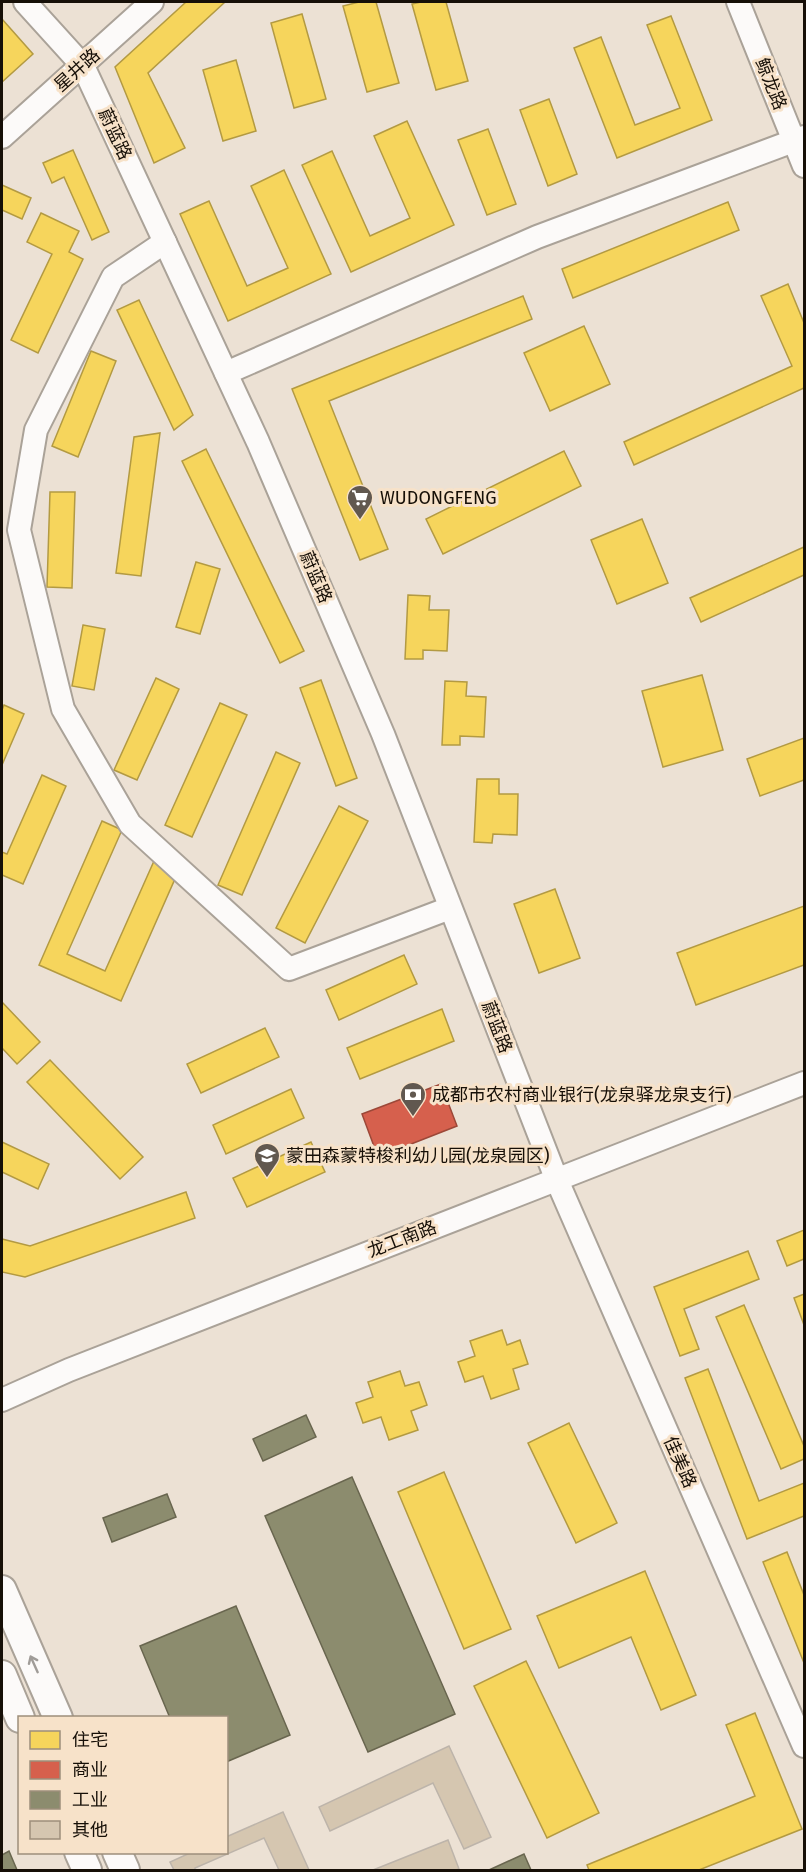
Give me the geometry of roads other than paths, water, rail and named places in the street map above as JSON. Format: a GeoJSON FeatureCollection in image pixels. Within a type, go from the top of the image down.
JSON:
{"type":"FeatureCollection","features":[{"type":"Feature","properties":{"kind":"main road"},"geometry":{"type":"LineString","coordinates":[[2,1590],[57,1716]]}},
{"type":"Feature","properties":{"kind":"main road"},"geometry":{"type":"LineString","coordinates":[[2,1675],[19,1716]]}},
{"type":"Feature","properties":{"kind":"main road"},"geometry":{"type":"LineString","coordinates":[[80,1854],[87,1870]]}},
{"type":"Feature","properties":{"kind":"main road"},"geometry":{"type":"LineString","coordinates":[[118,1854],[125,1870]]}},
{"type":"Feature","properties":{"kind":"street","name":"蔚蓝路"},"geometry":{"type":"LineString","coordinates":[[25,2],[83,66],[258,442],[383,734],[556,1178]]}},
{"type":"Feature","properties":{"kind":"street","name":"星井路"},"geometry":{"type":"LineString","coordinates":[[2,137],[152,2]]}},
{"type":"Feature","properties":{"kind":"street","name":"鲸龙路"},"geometry":{"type":"LineString","coordinates":[[738,2],[799,139],[804,166]]}},
{"type":"Feature","properties":{"kind":"street"},"geometry":{"type":"LineString","coordinates":[[226,373],[537,237],[799,139]]}},
{"type":"Feature","properties":{"kind":"street"},"geometry":{"type":"LineString","coordinates":[[165,242],[113,277],[36,430],[10,531],[63,709],[130,824],[289,969],[450,908]]}},
{"type":"Feature","properties":{"kind":"street","name":"龙工南路"},"geometry":{"type":"LineString","coordinates":[[2,1400],[69,1370],[804,1083]]}},
{"type":"Feature","properties":{"kind":"street","name":"佳美路"},"geometry":{"type":"LineString","coordinates":[[556,1178],[804,1746]]}},
{"type":"Feature","properties":{"kind":"place","name":"WUDONGFENG"},"geometry":{"type":"Point","coordinates":[360,521]}},
{"type":"Feature","properties":{"kind":"place","name":"成都市农村商业银行(龙泉驿龙泉支行)"},"geometry":{"type":"Point","coordinates":[413,1118]}},
{"type":"Feature","properties":{"kind":"place","name":"蒙田森蒙特梭利幼儿园(龙泉园区)"},"geometry":{"type":"Point","coordinates":[267,1179]}}]}
